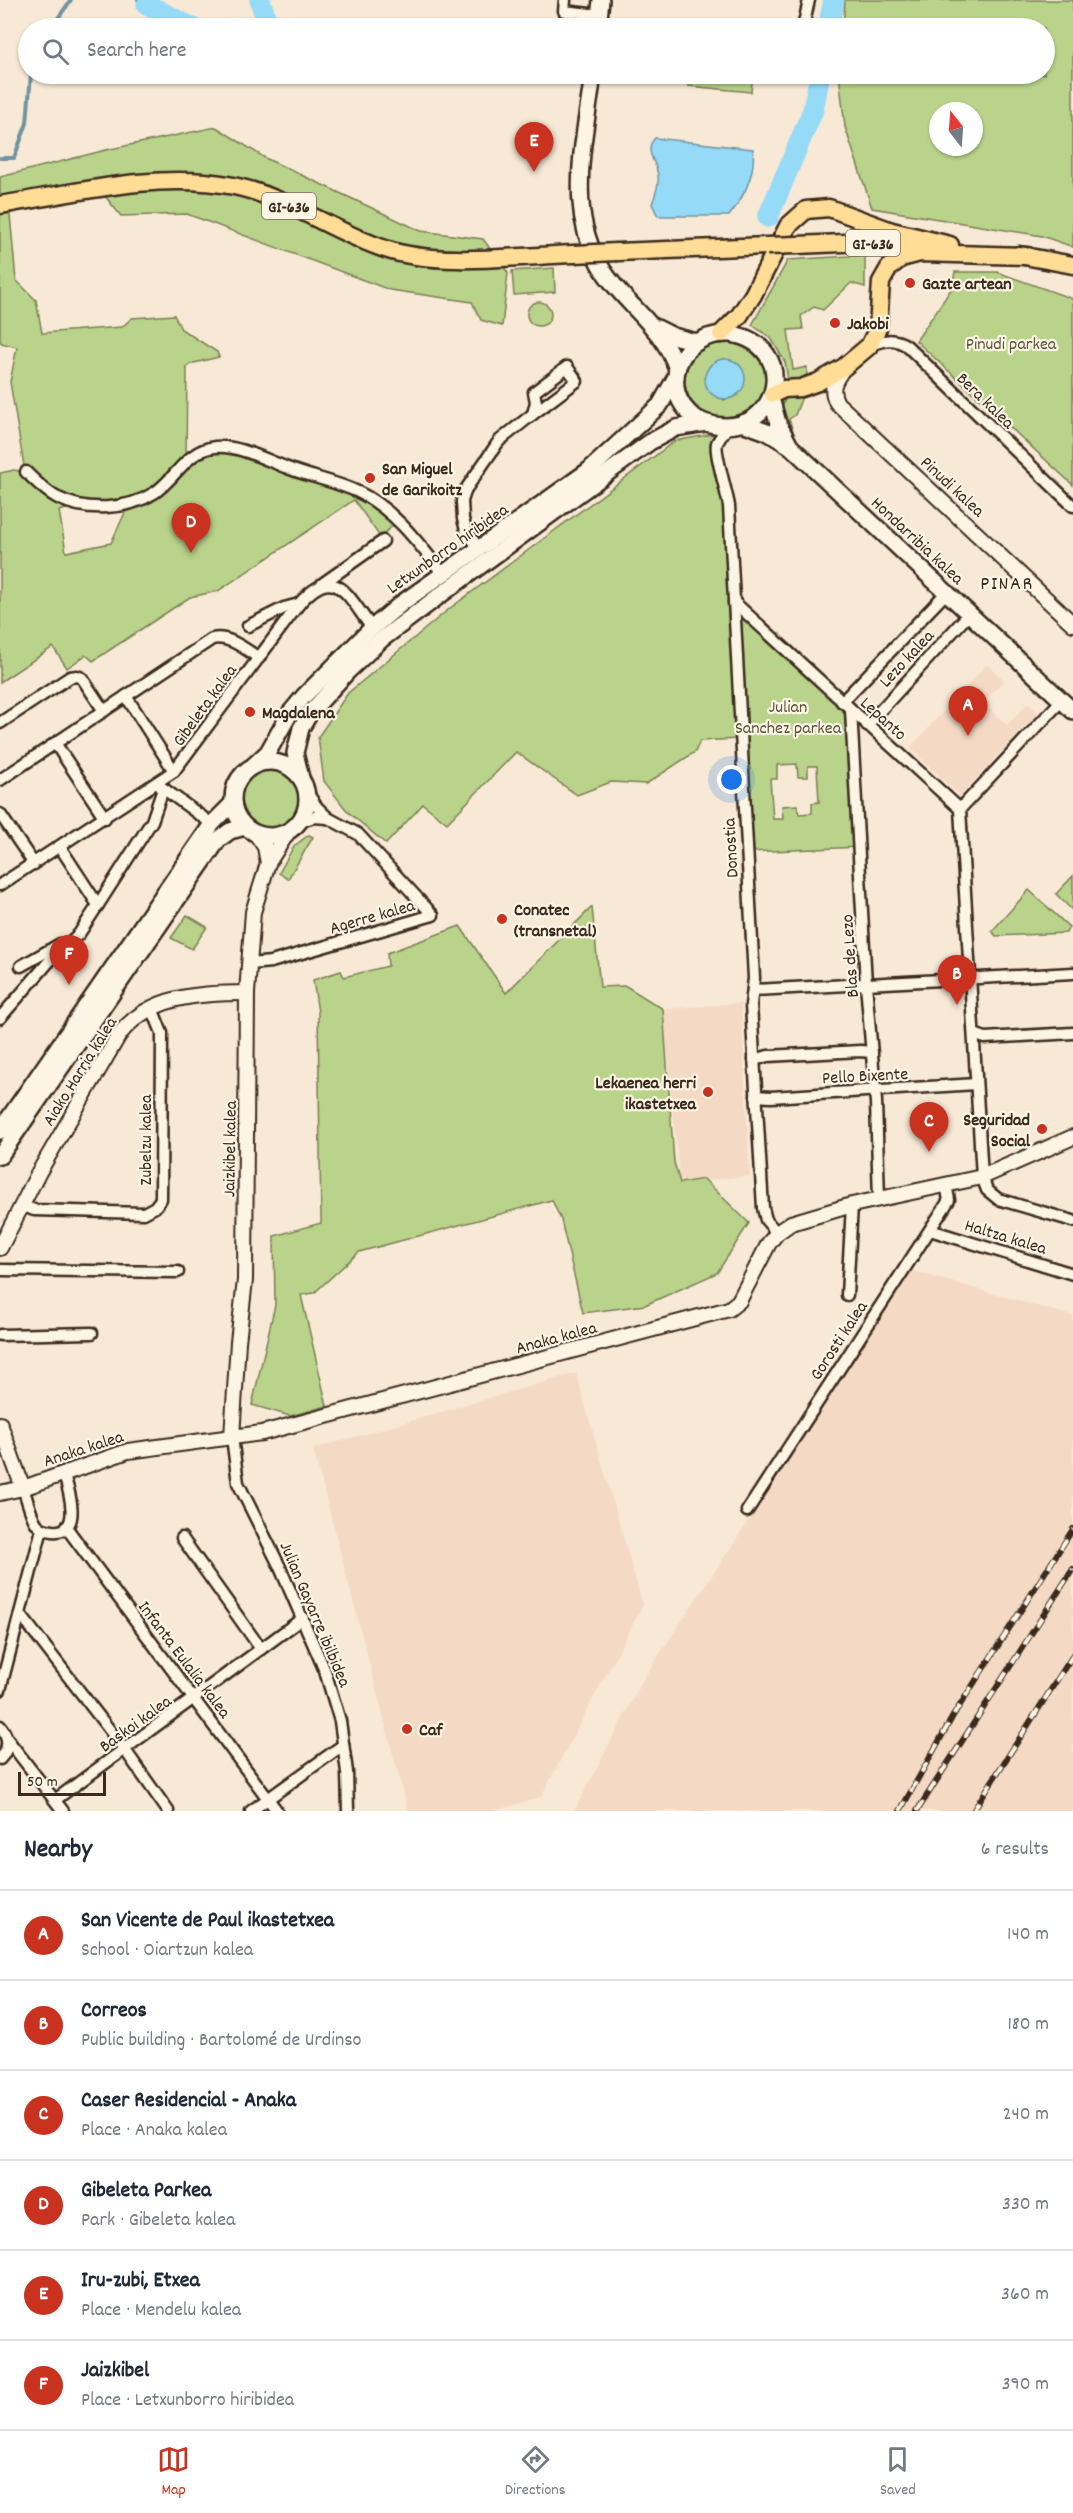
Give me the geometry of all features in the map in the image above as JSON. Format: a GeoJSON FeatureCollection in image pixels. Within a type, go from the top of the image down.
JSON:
{"type":"FeatureCollection","features":[{"type":"Feature","properties":{"kind":"main road"},"geometry":{"type":"LineString","coordinates":[[592,84],[579,202],[590,250],[615,286],[652,325],[667,345],[676,373],[678,394],[686,409],[706,423],[735,424],[756,416],[772,396],[784,389],[801,388],[818,382],[844,366],[869,346],[878,328],[881,282],[889,268],[901,258],[920,254],[1028,256]]}},
{"type":"Feature","properties":{"kind":"main road","name":"GI-636"},"geometry":{"type":"LineString","coordinates":[[0,205],[148,183],[187,181],[235,186],[267,196],[340,231],[386,249],[417,256],[462,258],[866,242],[950,245],[1028,256],[1073,266]]}},
{"type":"Feature","properties":{"kind":"main road"},"geometry":{"type":"LineString","coordinates":[[721,334],[739,316],[753,296],[788,225],[806,210],[829,208],[892,231],[950,245]]}},
{"type":"Feature","properties":{"kind":"main road"},"geometry":{"type":"LineString","coordinates":[[652,325],[673,336],[696,342]]}},
{"type":"Feature","properties":{"kind":"main road"},"geometry":{"type":"LineString","coordinates":[[676,373],[685,352],[696,342],[721,334],[742,336],[752,340],[768,355],[775,378],[772,396]]}},
{"type":"Feature","properties":{"kind":"main road","name":"Letxunborro hiribidea"},"geometry":{"type":"LineString","coordinates":[[254,765],[275,742],[290,713],[304,696],[372,627],[588,471],[660,405],[676,373]]}},
{"type":"Feature","properties":{"kind":"main road","name":"Hondarribia kalea"},"geometry":{"type":"LineString","coordinates":[[772,396],[778,423],[790,446]]}},
{"type":"Feature","properties":{"kind":"main road","name":"Letxunborro hiribidea"},"geometry":{"type":"LineString","coordinates":[[304,785],[295,753],[304,720],[348,671],[382,639],[650,442],[676,428],[706,423]]}},
{"type":"Feature","properties":{"kind":"main road","name":"Hondarribia kalea"},"geometry":{"type":"LineString","coordinates":[[735,424],[766,432],[790,446],[1073,711]]}},
{"type":"Feature","properties":{"kind":"main road"},"geometry":{"type":"LineString","coordinates":[[0,1156],[218,840],[230,831],[251,831],[267,836],[294,827],[306,808],[304,785],[285,765],[275,762],[254,765],[237,781],[233,803],[239,820],[251,831]]}},
{"type":"Feature","properties":{"kind":"main road"},"geometry":{"type":"LineString","coordinates":[[0,1131],[212,824],[233,803]]}},
{"type":"Feature","properties":{"kind":"street"},"geometry":{"type":"LineString","coordinates":[[565,0],[564,11],[600,15]]}},
{"type":"Feature","properties":{"kind":"street"},"geometry":{"type":"LineString","coordinates":[[805,18],[809,0]]}},
{"type":"Feature","properties":{"kind":"street","name":"Bera kalea"},"geometry":{"type":"LineString","coordinates":[[869,346],[882,340],[899,340],[907,346],[1073,506]]}},
{"type":"Feature","properties":{"kind":"street","name":"Pinudi kalea"},"geometry":{"type":"LineString","coordinates":[[844,366],[833,386],[833,394],[837,403],[1073,624]]}},
{"type":"Feature","properties":{"kind":"street"},"geometry":{"type":"LineString","coordinates":[[479,549],[466,530],[463,519],[462,501],[466,489],[499,441],[577,381],[567,367],[534,392],[536,402],[533,414]]}},
{"type":"Feature","properties":{"kind":"street","name":"Donostia"},"geometry":{"type":"LineString","coordinates":[[735,424],[717,443],[715,454],[723,475],[729,506],[763,1208],[766,1220],[777,1233]]}},
{"type":"Feature","properties":{"kind":"street"},"geometry":{"type":"LineString","coordinates":[[26,472],[57,497],[80,505],[103,508],[129,503],[155,493],[186,461],[199,452],[216,447],[242,451],[348,488],[375,501],[401,526],[443,574]]}},
{"type":"Feature","properties":{"kind":"street","name":"Gibeleta kalea"},"geometry":{"type":"LineString","coordinates":[[0,885],[105,818],[161,786],[299,604],[321,584],[383,541]]}},
{"type":"Feature","properties":{"kind":"street"},"geometry":{"type":"LineString","coordinates":[[321,584],[331,583],[339,586],[372,627]]}},
{"type":"Feature","properties":{"kind":"street","name":"Lezo kalea"},"geometry":{"type":"LineString","coordinates":[[842,702],[946,593]]}},
{"type":"Feature","properties":{"kind":"street","name":"Lepanto"},"geometry":{"type":"LineString","coordinates":[[734,602],[960,809]]}},
{"type":"Feature","properties":{"kind":"street"},"geometry":{"type":"LineString","coordinates":[[248,626],[284,608],[299,604]]}},
{"type":"Feature","properties":{"kind":"street","name":"Lezo kalea"},"geometry":{"type":"LineString","coordinates":[[867,724],[969,614]]}},
{"type":"Feature","properties":{"kind":"street","name":"Gibeleta kalea"},"geometry":{"type":"LineString","coordinates":[[0,780],[212,639],[220,637],[231,640],[259,658]]}},
{"type":"Feature","properties":{"kind":"street"},"geometry":{"type":"LineString","coordinates":[[0,723],[70,677],[77,676],[82,678],[104,711]]}},
{"type":"Feature","properties":{"kind":"street","name":"Gibeleta kalea"},"geometry":{"type":"LineString","coordinates":[[126,696],[174,771]]}},
{"type":"Feature","properties":{"kind":"street"},"geometry":{"type":"LineString","coordinates":[[1061,701],[960,809],[982,1177],[987,1190],[998,1199],[1073,1221]]}},
{"type":"Feature","properties":{"kind":"street","name":"Blas de Lezo"},"geometry":{"type":"LineString","coordinates":[[851,710],[875,1092],[879,1199]]}},
{"type":"Feature","properties":{"kind":"street"},"geometry":{"type":"LineString","coordinates":[[55,743],[105,818]]}},
{"type":"Feature","properties":{"kind":"street","name":"Agerre kalea"},"geometry":{"type":"LineString","coordinates":[[250,964],[271,962],[433,915],[358,834],[328,818],[316,806],[304,785]]}},
{"type":"Feature","properties":{"kind":"street"},"geometry":{"type":"LineString","coordinates":[[0,1018],[53,957],[79,934],[152,821],[161,786],[212,824]]}},
{"type":"Feature","properties":{"kind":"street"},"geometry":{"type":"LineString","coordinates":[[0,814],[34,864]]}},
{"type":"Feature","properties":{"kind":"street"},"geometry":{"type":"LineString","coordinates":[[294,827],[314,817],[328,818]]}},
{"type":"Feature","properties":{"kind":"street","name":"Jaizkibel kalea"},"geometry":{"type":"LineString","coordinates":[[232,1437],[238,1342],[245,1280],[247,993],[253,912],[268,863],[294,827]]}},
{"type":"Feature","properties":{"kind":"street"},"geometry":{"type":"LineString","coordinates":[[251,831],[265,847],[268,863]]}},
{"type":"Feature","properties":{"kind":"street"},"geometry":{"type":"LineString","coordinates":[[60,847],[98,905]]}},
{"type":"Feature","properties":{"kind":"street"},"geometry":{"type":"LineString","coordinates":[[21,966],[79,934]]}},
{"type":"Feature","properties":{"kind":"street"},"geometry":{"type":"LineString","coordinates":[[753,984],[867,984],[1073,973]]}},
{"type":"Feature","properties":{"kind":"street","name":"Aiako Harria kalea"},"geometry":{"type":"LineString","coordinates":[[0,1248],[21,1205],[128,1023],[152,1008],[190,995],[247,993]]}},
{"type":"Feature","properties":{"kind":"street","name":"Zubelzu kalea"},"geometry":{"type":"LineString","coordinates":[[21,1205],[34,1209],[144,1213],[155,1207],[161,1199],[162,1033],[152,1008]]}},
{"type":"Feature","properties":{"kind":"street"},"geometry":{"type":"LineString","coordinates":[[974,1034],[985,1038],[1073,1033]]}},
{"type":"Feature","properties":{"kind":"street"},"geometry":{"type":"LineString","coordinates":[[754,1059],[768,1056],[860,1050],[872,1052]]}},
{"type":"Feature","properties":{"kind":"street","name":"Pello Bixente"},"geometry":{"type":"LineString","coordinates":[[756,1096],[875,1092],[976,1084]]}},
{"type":"Feature","properties":{"kind":"street","name":"Anaka kalea"},"geometry":{"type":"LineString","coordinates":[[0,1493],[23,1488],[128,1451],[262,1433],[729,1309],[739,1301],[769,1243],[777,1233],[801,1218],[982,1177],[1073,1137]]}},
{"type":"Feature","properties":{"kind":"street","name":"Gorosti kalea"},"geometry":{"type":"LineString","coordinates":[[747,1511],[949,1200],[946,1184]]}},
{"type":"Feature","properties":{"kind":"street"},"geometry":{"type":"LineString","coordinates":[[847,1295],[852,1206]]}},
{"type":"Feature","properties":{"kind":"street","name":"Haltza kalea"},"geometry":{"type":"LineString","coordinates":[[930,1230],[1073,1274]]}},
{"type":"Feature","properties":{"kind":"street"},"geometry":{"type":"LineString","coordinates":[[0,1270],[178,1272]]}},
{"type":"Feature","properties":{"kind":"street"},"geometry":{"type":"LineString","coordinates":[[0,1335],[92,1333]]}},
{"type":"Feature","properties":{"kind":"street"},"geometry":{"type":"LineString","coordinates":[[0,1424],[36,1523],[42,1529],[62,1529],[71,1520],[72,1508],[63,1472]]}},
{"type":"Feature","properties":{"kind":"street","name":"Julian Gayarre ibilbidea"},"geometry":{"type":"LineString","coordinates":[[232,1437],[235,1474],[238,1483],[303,1618],[325,1671],[340,1721],[348,1811]]}},
{"type":"Feature","properties":{"kind":"street"},"geometry":{"type":"LineString","coordinates":[[0,1690],[42,1529]]}},
{"type":"Feature","properties":{"kind":"street","name":"Infanta Eulalia kalea"},"geometry":{"type":"LineString","coordinates":[[62,1529],[277,1811]]}},
{"type":"Feature","properties":{"kind":"street"},"geometry":{"type":"LineString","coordinates":[[182,1538],[261,1649]]}},
{"type":"Feature","properties":{"kind":"street"},"geometry":{"type":"LineString","coordinates":[[20,1614],[125,1750],[168,1811]]}},
{"type":"Feature","properties":{"kind":"street","name":"Baskoi kalea"},"geometry":{"type":"LineString","coordinates":[[55,1800],[303,1618]]}},
{"type":"Feature","properties":{"kind":"street"},"geometry":{"type":"LineString","coordinates":[[0,1726],[8,1740],[63,1811]]}},
{"type":"Feature","properties":{"kind":"street"},"geometry":{"type":"LineString","coordinates":[[0,1759],[7,1750],[8,1740]]}},
{"type":"Feature","properties":{"kind":"street"},"geometry":{"type":"LineString","coordinates":[[251,1811],[343,1745]]}},
{"type":"Feature","properties":{"kind":"shaded area"},"geometry":{"type":"Polygon","coordinates":[[[987,664],[1004,680],[983,703],[1007,725],[1028,703],[1038,713],[960,796],[910,748],[987,664]]]}},
{"type":"Feature","properties":{"kind":"shaded area","name":"Lekaenea herri ikastetxea"},"geometry":{"type":"Polygon","coordinates":[[[741,1003],[750,1176],[680,1183],[663,1009],[741,1003]]]}},
{"type":"Feature","properties":{"kind":"shaded area"},"geometry":{"type":"Polygon","coordinates":[[[910,1270],[1073,1316],[1073,1811],[574,1811],[645,1676],[763,1499],[910,1270]]]}},
{"type":"Feature","properties":{"kind":"shaded area"},"geometry":{"type":"Polygon","coordinates":[[[576,1373],[643,1605],[541,1797],[494,1811],[408,1811],[313,1449],[576,1373]]]}},
{"type":"Feature","properties":{"kind":"green space"},"geometry":{"type":"Polygon","coordinates":[[[254,0],[263,0],[269,18],[260,18],[254,0]]]}},
{"type":"Feature","properties":{"kind":"green space"},"geometry":{"type":"Polygon","coordinates":[[[845,0],[1073,0],[1073,247],[1042,236],[872,208],[845,127],[840,84],[1055,84],[1055,18],[844,18],[845,0]]]}},
{"type":"Feature","properties":{"kind":"green space"},"geometry":{"type":"Polygon","coordinates":[[[688,84],[752,84],[751,92],[688,86],[688,84]]]}},
{"type":"Feature","properties":{"kind":"green space"},"geometry":{"type":"Polygon","coordinates":[[[216,127],[265,158],[421,231],[483,239],[508,273],[502,326],[481,320],[472,302],[390,290],[187,214],[121,216],[100,190],[9,204],[16,280],[36,300],[42,333],[122,327],[132,318],[174,315],[181,329],[217,352],[219,357],[190,364],[187,367],[186,460],[216,447],[348,487],[397,522],[380,537],[354,500],[218,591],[190,597],[93,661],[86,655],[67,668],[53,647],[0,682],[0,473],[14,470],[25,472],[10,382],[17,347],[1,343],[0,339],[0,177],[106,150],[216,127]],[[129,504],[80,505],[59,511],[66,552],[111,543],[129,504]]]}},
{"type":"Feature","properties":{"kind":"green space"},"geometry":{"type":"Polygon","coordinates":[[[865,255],[865,287],[851,283],[823,310],[814,307],[801,316],[803,329],[788,330],[793,370],[807,367],[807,374],[800,379],[788,380],[785,362],[771,338],[752,325],[788,260],[865,255]]]}},
{"type":"Feature","properties":{"kind":"green space"},"geometry":{"type":"Polygon","coordinates":[[[554,268],[555,292],[514,295],[512,271],[554,268]]]}},
{"type":"Feature","properties":{"kind":"green space","name":"Pinudi parkea"},"geometry":{"type":"Polygon","coordinates":[[[955,272],[997,272],[1073,299],[1073,485],[916,341],[952,288],[955,272]]]}},
{"type":"Feature","properties":{"kind":"green space"},"geometry":{"type":"Polygon","coordinates":[[[539,302],[547,306],[551,314],[547,322],[539,326],[531,322],[527,314],[531,306],[539,302]]]}},
{"type":"Feature","properties":{"kind":"green space"},"geometry":{"type":"Polygon","coordinates":[[[715,343],[733,344],[748,349],[758,359],[765,372],[766,385],[762,397],[753,408],[737,415],[719,417],[704,412],[693,403],[687,391],[685,377],[689,363],[699,352],[715,343]],[[722,359],[712,364],[705,377],[724,400],[738,395],[733,361],[722,359]]]}},
{"type":"Feature","properties":{"kind":"green space"},"geometry":{"type":"Polygon","coordinates":[[[803,394],[795,415],[789,419],[793,431],[788,434],[782,416],[783,403],[786,398],[803,394]]]}},
{"type":"Feature","properties":{"kind":"green space"},"geometry":{"type":"Polygon","coordinates":[[[718,433],[723,453],[738,739],[700,741],[695,752],[646,784],[611,782],[577,795],[516,752],[447,823],[423,804],[386,844],[348,812],[324,781],[318,737],[348,693],[449,609],[675,441],[718,433]]]}},
{"type":"Feature","properties":{"kind":"green space","name":"Julian Sanchez parkea"},"geometry":{"type":"Polygon","coordinates":[[[734,602],[851,710],[859,847],[747,852],[734,602]],[[797,764],[777,765],[777,779],[770,779],[773,819],[783,819],[782,806],[798,805],[799,814],[812,813],[812,803],[819,802],[817,766],[808,766],[808,777],[798,777],[797,764]]]}},
{"type":"Feature","properties":{"kind":"green space"},"geometry":{"type":"Polygon","coordinates":[[[264,770],[276,770],[291,778],[299,793],[299,805],[291,820],[276,828],[264,828],[249,820],[241,805],[241,793],[249,778],[264,770]]]}},
{"type":"Feature","properties":{"kind":"green space"},"geometry":{"type":"Polygon","coordinates":[[[309,835],[313,837],[288,879],[279,873],[294,846],[309,835]]]}},
{"type":"Feature","properties":{"kind":"green space"},"geometry":{"type":"Polygon","coordinates":[[[1073,876],[1073,911],[1056,894],[1073,876]]]}},
{"type":"Feature","properties":{"kind":"green space"},"geometry":{"type":"Polygon","coordinates":[[[1029,890],[1069,927],[1066,933],[996,936],[992,931],[1029,890]]]}},
{"type":"Feature","properties":{"kind":"green space"},"geometry":{"type":"Polygon","coordinates":[[[592,907],[600,987],[626,986],[663,1009],[674,1162],[680,1183],[704,1179],[749,1223],[717,1273],[645,1305],[583,1313],[561,1220],[552,1200],[359,1252],[314,1293],[301,1295],[327,1406],[290,1416],[252,1405],[275,1305],[274,1236],[321,1223],[318,1012],[313,980],[341,971],[344,977],[388,966],[387,953],[460,926],[506,993],[592,907]]]}},
{"type":"Feature","properties":{"kind":"green space"},"geometry":{"type":"Polygon","coordinates":[[[187,915],[207,927],[192,949],[171,938],[187,915]]]}},
{"type":"Feature","properties":{"kind":"water"},"geometry":{"type":"Polygon","coordinates":[[[655,138],[753,149],[751,177],[740,201],[729,216],[658,216],[652,204],[658,182],[657,170],[650,151],[655,138]]]}},
{"type":"Feature","properties":{"kind":"water"},"geometry":{"type":"Polygon","coordinates":[[[725,359],[733,360],[739,365],[744,371],[744,387],[739,393],[733,398],[725,399],[717,398],[711,393],[706,387],[705,379],[706,371],[711,365],[717,360],[725,359]]]}},
{"type":"Feature","properties":{"kind":"waterway"},"geometry":{"type":"LineString","coordinates":[[58,18],[71,0]]}},
{"type":"Feature","properties":{"kind":"waterway"},"geometry":{"type":"LineString","coordinates":[[138,0],[147,5]]}},
{"type":"Feature","properties":{"kind":"waterway"},"geometry":{"type":"LineString","coordinates":[[260,0],[266,18]]}},
{"type":"Feature","properties":{"kind":"waterway"},"geometry":{"type":"LineString","coordinates":[[830,18],[834,0]]}},
{"type":"Feature","properties":{"kind":"waterway"},"geometry":{"type":"LineString","coordinates":[[147,5],[173,18]]}},
{"type":"Feature","properties":{"kind":"waterway"},"geometry":{"type":"LineString","coordinates":[[0,158],[14,158],[27,123],[30,84]]}},
{"type":"Feature","properties":{"kind":"waterway"},"geometry":{"type":"LineString","coordinates":[[768,217],[813,110],[818,84]]}},
{"type":"Feature","properties":{"kind":"railway"},"geometry":{"type":"LineString","coordinates":[[900,1811],[953,1716],[1073,1529]]}},
{"type":"Feature","properties":{"kind":"railway"},"geometry":{"type":"LineString","coordinates":[[917,1811],[1073,1569]]}},
{"type":"Feature","properties":{"kind":"railway"},"geometry":{"type":"LineString","coordinates":[[973,1811],[1073,1655]]}},
{"type":"Feature","properties":{"kind":"place","name":"Iru-zubi, Etxea"},"geometry":{"type":"Point","coordinates":[534,172]}},
{"type":"Feature","properties":{"kind":"place","name":"Gazte artean"},"geometry":{"type":"Point","coordinates":[910,283]}},
{"type":"Feature","properties":{"kind":"place","name":"Jakobi"},"geometry":{"type":"Point","coordinates":[835,323]}},
{"type":"Feature","properties":{"kind":"place","name":"San Miguel de Garikoitz"},"geometry":{"type":"Point","coordinates":[370,478]}},
{"type":"Feature","properties":{"kind":"place","name":"Gibeleta Parkea"},"geometry":{"type":"Point","coordinates":[191,553]}},
{"type":"Feature","properties":{"kind":"place","name":"Magdalena"},"geometry":{"type":"Point","coordinates":[250,712]}},
{"type":"Feature","properties":{"kind":"place","name":"San Vicente de Paul ikastetxea"},"geometry":{"type":"Point","coordinates":[968,736]}},
{"type":"Feature","properties":{"kind":"place","name":"Conatec (transnetal)"},"geometry":{"type":"Point","coordinates":[502,919]}},
{"type":"Feature","properties":{"kind":"place","name":"Jaizkibel"},"geometry":{"type":"Point","coordinates":[69,985]}},
{"type":"Feature","properties":{"kind":"place","name":"Correos"},"geometry":{"type":"Point","coordinates":[957,1005]}},
{"type":"Feature","properties":{"kind":"place","name":"Lekaenea herri ikastetxea"},"geometry":{"type":"Point","coordinates":[708,1092]}},
{"type":"Feature","properties":{"kind":"place","name":"Seguridad Social"},"geometry":{"type":"Point","coordinates":[1042,1129]}},
{"type":"Feature","properties":{"kind":"place","name":"Caser Residencial - Anaka"},"geometry":{"type":"Point","coordinates":[929,1152]}},
{"type":"Feature","properties":{"kind":"place","name":"Caf"},"geometry":{"type":"Point","coordinates":[407,1729]}},
{"type":"Feature","properties":{"kind":"district","name":"PINAR"},"geometry":{"type":"Point","coordinates":[1007,582]}}]}
